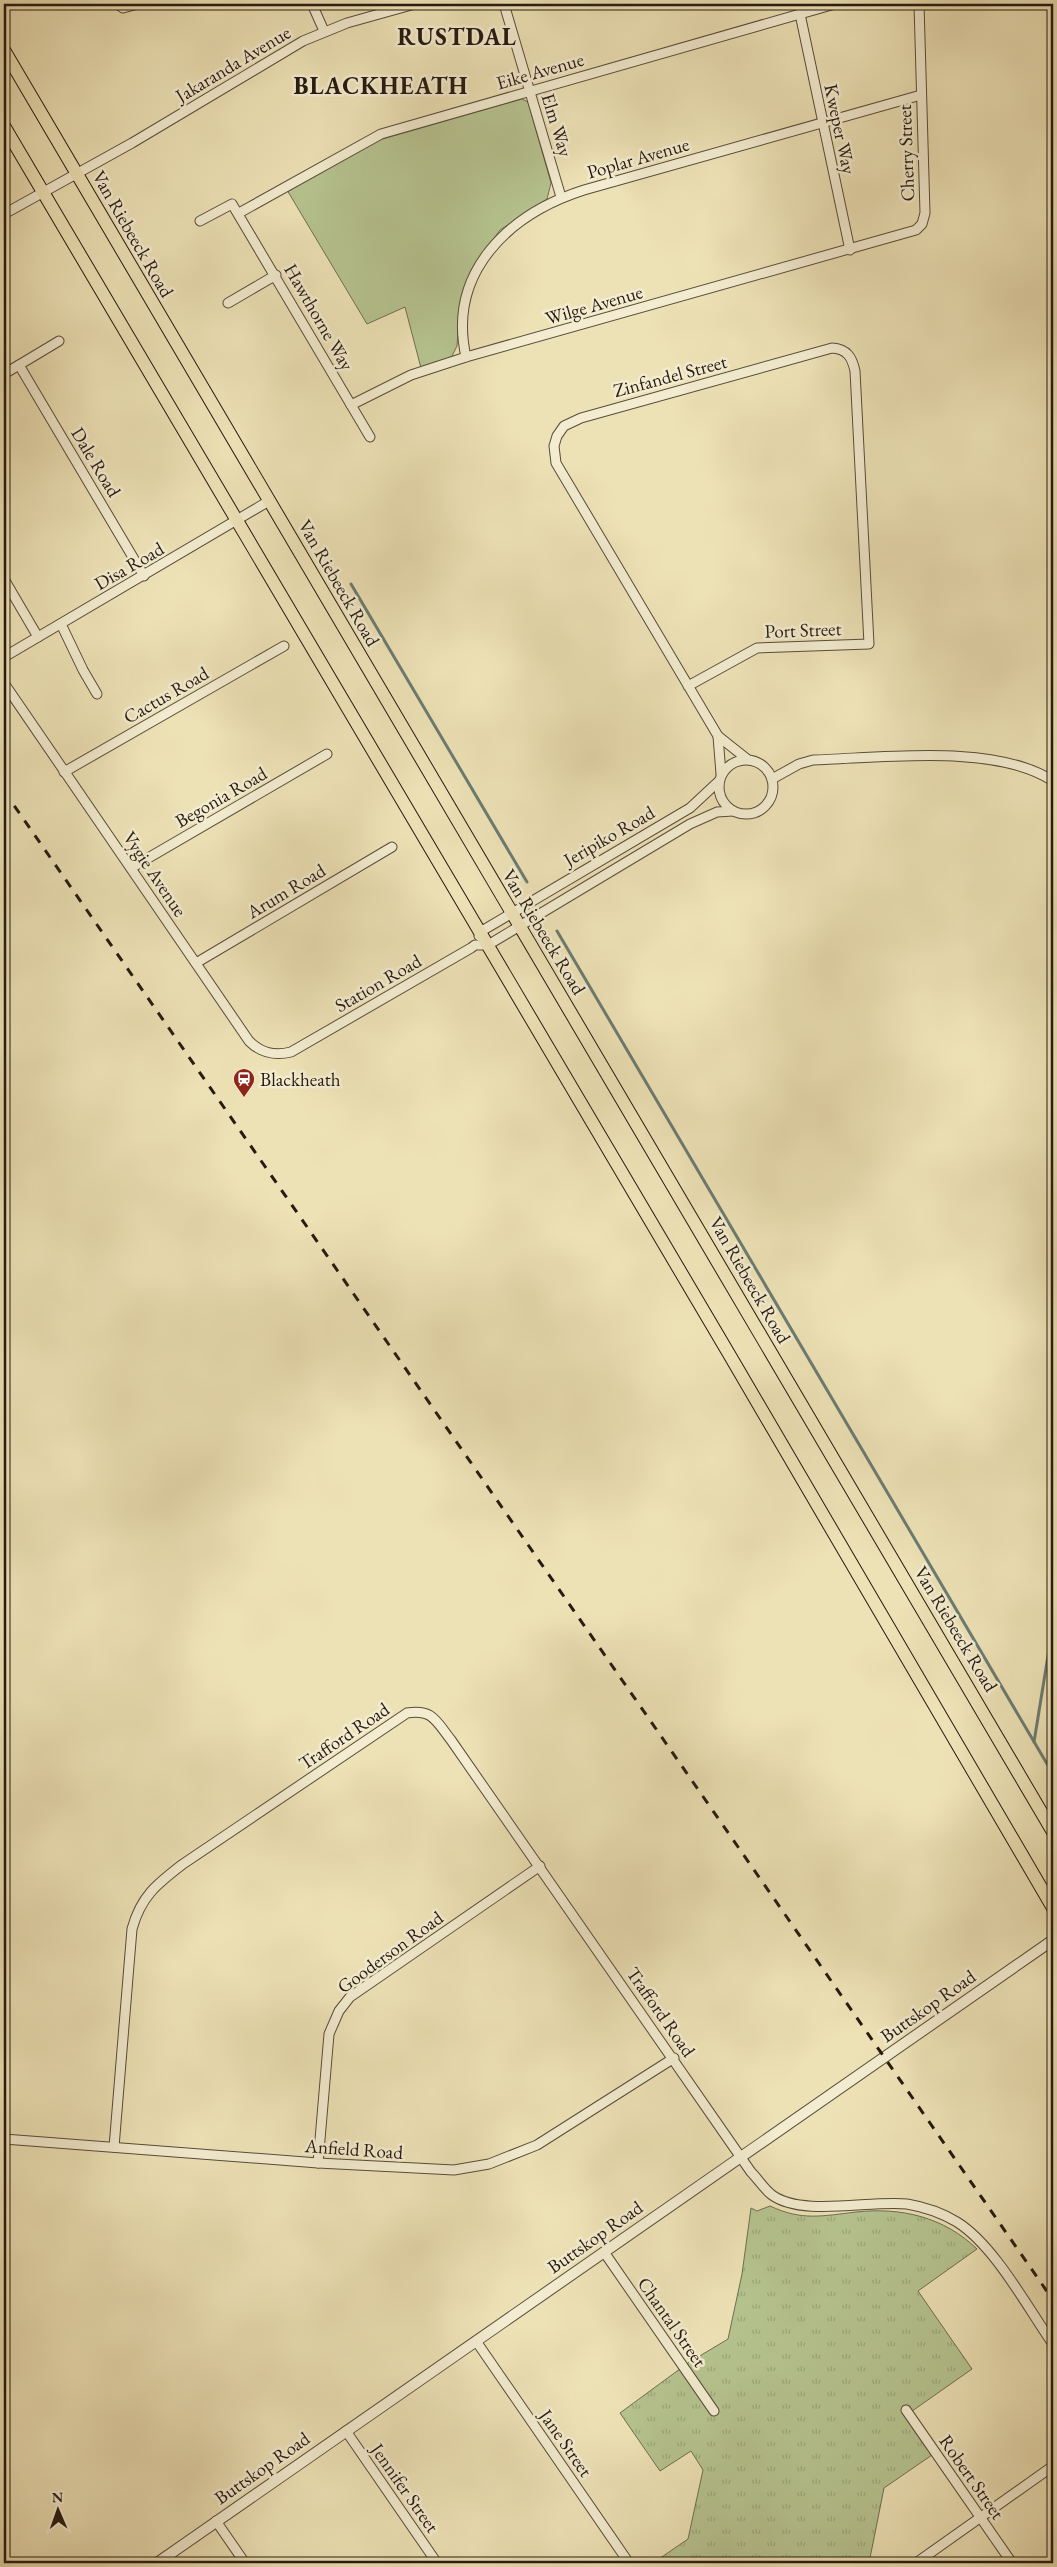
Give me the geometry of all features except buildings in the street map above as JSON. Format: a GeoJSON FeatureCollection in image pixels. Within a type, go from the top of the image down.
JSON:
{"type":"FeatureCollection","features":[{"type":"Feature","properties":{"kind":"main road","name":"Van Riebeeck Road"},"geometry":{"type":"LineString","coordinates":[[4,50],[1053,1832]]}},
{"type":"Feature","properties":{"kind":"main road"},"geometry":{"type":"LineString","coordinates":[[4,126],[480,932],[482,945],[1053,1908]]}},
{"type":"Feature","properties":{"kind":"street"},"geometry":{"type":"LineString","coordinates":[[120,6],[138,4]]}},
{"type":"Feature","properties":{"kind":"street"},"geometry":{"type":"LineString","coordinates":[[312,4],[324,31]]}},
{"type":"Feature","properties":{"kind":"street","name":"Jakaranda Avenue"},"geometry":{"type":"LineString","coordinates":[[4,214],[324,31],[415,4]]}},
{"type":"Feature","properties":{"kind":"street","name":"Elm Way"},"geometry":{"type":"LineString","coordinates":[[504,4],[561,197]]}},
{"type":"Feature","properties":{"kind":"street","name":"Eike Avenue"},"geometry":{"type":"LineString","coordinates":[[239,213],[369,140],[530,91],[835,4]]}},
{"type":"Feature","properties":{"kind":"street","name":"Cherry Street"},"geometry":{"type":"LineString","coordinates":[[850,250],[916,230],[924,218],[920,95],[920,4]]}},
{"type":"Feature","properties":{"kind":"street","name":"Kweper Way"},"geometry":{"type":"LineString","coordinates":[[800,14],[821,124],[850,250]]}},
{"type":"Feature","properties":{"kind":"street","name":"Poplar Avenue"},"geometry":{"type":"LineString","coordinates":[[466,357],[462,324],[465,303],[480,262],[491,246],[515,224],[561,197],[920,95]]}},
{"type":"Feature","properties":{"kind":"street"},"geometry":{"type":"LineString","coordinates":[[200,221],[232,204],[239,213]]}},
{"type":"Feature","properties":{"kind":"street","name":"Hawthorne Way"},"geometry":{"type":"LineString","coordinates":[[239,213],[370,437]]}},
{"type":"Feature","properties":{"kind":"street","name":"Wilge Avenue"},"geometry":{"type":"LineString","coordinates":[[351,405],[411,375],[466,357],[850,250]]}},
{"type":"Feature","properties":{"kind":"street"},"geometry":{"type":"LineString","coordinates":[[228,302],[276,276]]}},
{"type":"Feature","properties":{"kind":"street"},"geometry":{"type":"LineString","coordinates":[[4,374],[59,341]]}},
{"type":"Feature","properties":{"kind":"street","name":"Zinfandel Street"},"geometry":{"type":"LineString","coordinates":[[747,759],[718,736],[556,463],[554,446],[557,436],[564,426],[580,418],[832,348],[845,351],[853,361],[856,371],[868,644]]}},
{"type":"Feature","properties":{"kind":"street","name":"Dale Road"},"geometry":{"type":"LineString","coordinates":[[19,365],[144,576]]}},
{"type":"Feature","properties":{"kind":"street","name":"Disa Road"},"geometry":{"type":"LineString","coordinates":[[4,656],[144,576],[269,501]]}},
{"type":"Feature","properties":{"kind":"street"},"geometry":{"type":"LineString","coordinates":[[4,579],[38,637]]}},
{"type":"Feature","properties":{"kind":"street"},"geometry":{"type":"LineString","coordinates":[[61,624],[82,670],[97,694]]}},
{"type":"Feature","properties":{"kind":"street","name":"Port Street"},"geometry":{"type":"LineString","coordinates":[[688,686],[757,648],[868,644]]}},
{"type":"Feature","properties":{"kind":"street","name":"Cactus Road"},"geometry":{"type":"LineString","coordinates":[[64,772],[284,646]]}},
{"type":"Feature","properties":{"kind":"street","name":"Vygie Avenue"},"geometry":{"type":"LineString","coordinates":[[4,683],[253,1045],[264,1052],[277,1054],[297,1049]]}},
{"type":"Feature","properties":{"kind":"street","name":"Zinfandel Street"},"geometry":{"type":"LineString","coordinates":[[718,736],[720,778]]}},
{"type":"Feature","properties":{"kind":"street","name":"Begonia Road"},"geometry":{"type":"LineString","coordinates":[[131,868],[327,754]]}},
{"type":"Feature","properties":{"kind":"street"},"geometry":{"type":"LineString","coordinates":[[772,779],[799,764],[813,760],[941,756],[997,760],[1027,768],[1053,782]]}},
{"type":"Feature","properties":{"kind":"street"},"geometry":{"type":"LineString","coordinates":[[747,759],[763,765],[772,779],[772,793],[761,809],[749,814],[733,811],[721,798],[720,778],[732,763],[747,759]]}},
{"type":"Feature","properties":{"kind":"street","name":"Jeripiko Road"},"geometry":{"type":"LineString","coordinates":[[480,932],[690,808],[720,778]]}},
{"type":"Feature","properties":{"kind":"street","name":"Jeripiko Road"},"geometry":{"type":"LineString","coordinates":[[482,945],[519,927],[690,824],[718,812],[733,811]]}},
{"type":"Feature","properties":{"kind":"street","name":"Arum Road"},"geometry":{"type":"LineString","coordinates":[[196,963],[392,847]]}},
{"type":"Feature","properties":{"kind":"street","name":"Station Road"},"geometry":{"type":"LineString","coordinates":[[297,1049],[482,945]]}},
{"type":"Feature","properties":{"kind":"street","name":"Trafford Road"},"geometry":{"type":"LineString","coordinates":[[114,2147],[132,1929],[139,1908],[154,1886],[183,1864],[407,1713],[431,1714],[540,1866],[767,2191],[787,2202],[816,2206],[915,2206],[937,2212],[956,2222],[983,2244],[1053,2344]]}},
{"type":"Feature","properties":{"kind":"street","name":"Gooderson Road"},"geometry":{"type":"LineString","coordinates":[[318,2163],[329,2034],[339,2011],[350,1997],[540,1866]]}},
{"type":"Feature","properties":{"kind":"street","name":"Buttskop Road"},"geometry":{"type":"LineString","coordinates":[[156,2563],[1053,1940]]}},
{"type":"Feature","properties":{"kind":"street","name":"Anfield Road"},"geometry":{"type":"LineString","coordinates":[[4,2139],[318,2163],[454,2170],[489,2164],[537,2145],[674,2058]]}},
{"type":"Feature","properties":{"kind":"street","name":"Chantal Street"},"geometry":{"type":"LineString","coordinates":[[604,2252],[714,2411]]}},
{"type":"Feature","properties":{"kind":"street","name":"Jane Street"},"geometry":{"type":"LineString","coordinates":[[476,2341],[629,2563]]}},
{"type":"Feature","properties":{"kind":"street","name":"Robert Street"},"geometry":{"type":"LineString","coordinates":[[906,2410],[1012,2563]]}},
{"type":"Feature","properties":{"kind":"street","name":"Jennifer Street"},"geometry":{"type":"LineString","coordinates":[[346,2431],[437,2563]]}},
{"type":"Feature","properties":{"kind":"street"},"geometry":{"type":"LineString","coordinates":[[916,2563],[1053,2466]]}},
{"type":"Feature","properties":{"kind":"street"},"geometry":{"type":"LineString","coordinates":[[216,2521],[245,2563]]}},
{"type":"Feature","properties":{"kind":"green space"},"geometry":{"type":"Polygon","coordinates":[[[522,99],[528,102],[551,183],[547,199],[500,230],[476,263],[465,289],[459,315],[457,346],[452,356],[449,359],[421,368],[405,307],[367,324],[287,190],[361,148],[379,140],[522,99]]]}},
{"type":"Feature","properties":{"kind":"green space"},"geometry":{"type":"Polygon","coordinates":[[[770,2206],[802,2216],[873,2211],[905,2213],[936,2222],[964,2238],[977,2249],[918,2291],[972,2369],[905,2416],[932,2455],[884,2488],[869,2563],[653,2563],[688,2539],[703,2470],[691,2451],[660,2471],[620,2413],[688,2363],[728,2339],[742,2274],[751,2208],[757,2211],[770,2206]]]}},
{"type":"Feature","properties":{"kind":"waterway"},"geometry":{"type":"LineString","coordinates":[[351,584],[527,882]]}},
{"type":"Feature","properties":{"kind":"waterway"},"geometry":{"type":"LineString","coordinates":[[557,931],[1053,1774]]}},
{"type":"Feature","properties":{"kind":"waterway"},"geometry":{"type":"LineString","coordinates":[[1034,1742],[1053,1625]]}},
{"type":"Feature","properties":{"kind":"railway"},"geometry":{"type":"LineString","coordinates":[[4,791],[1053,2300]]}},
{"type":"Feature","properties":{"kind":"place","name":"Blackheath"},"geometry":{"type":"Point","coordinates":[244,1098]}},
{"type":"Feature","properties":{"kind":"district","name":"RUSTDAL"},"geometry":{"type":"Point","coordinates":[457,36]}},
{"type":"Feature","properties":{"kind":"district","name":"BLACKHEATH"},"geometry":{"type":"Point","coordinates":[381,85]}}]}
